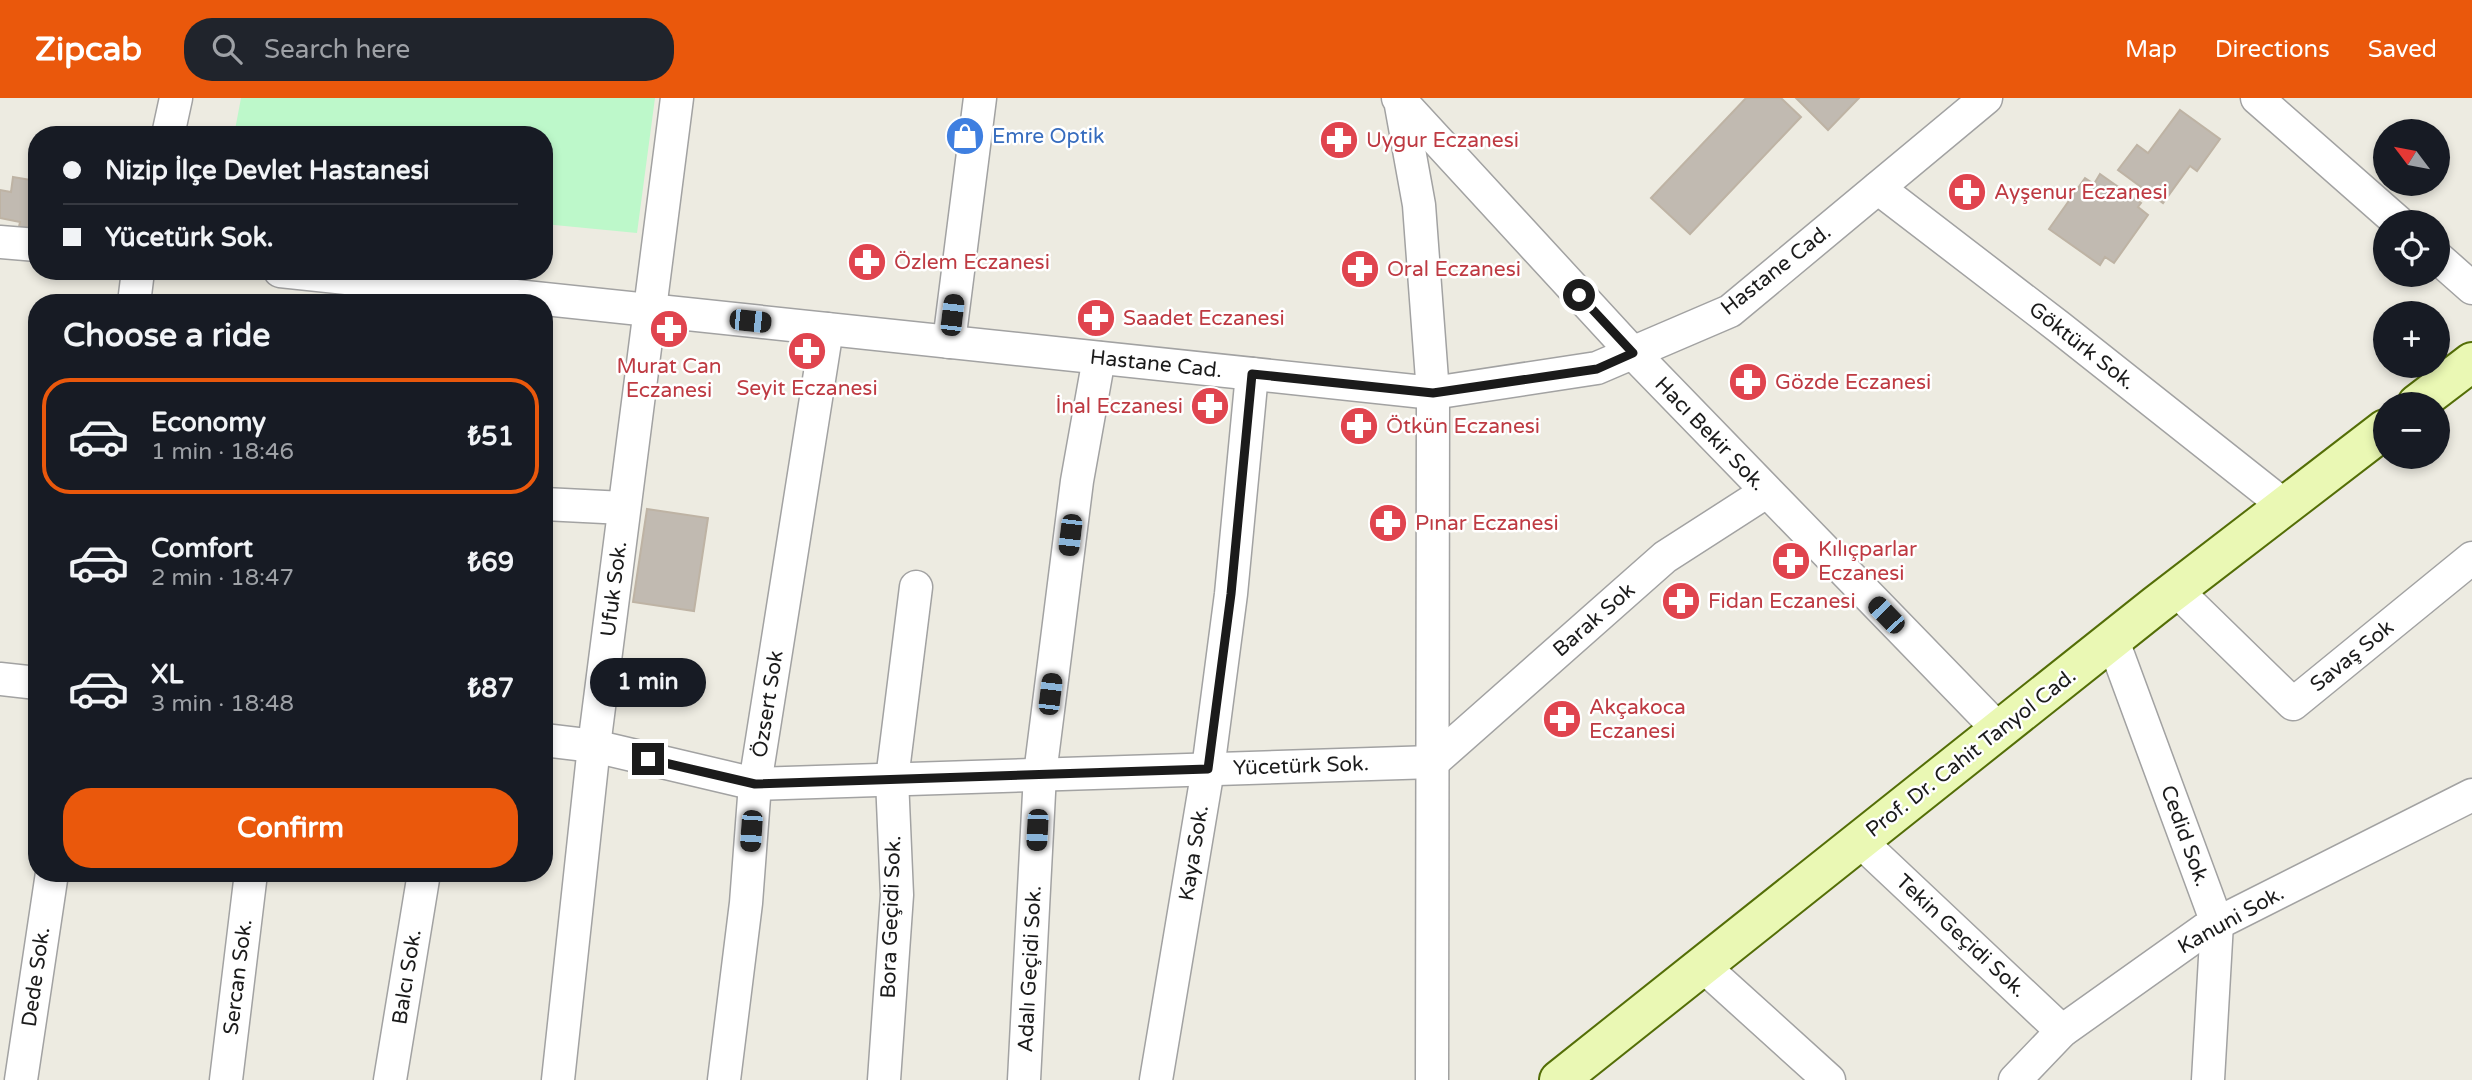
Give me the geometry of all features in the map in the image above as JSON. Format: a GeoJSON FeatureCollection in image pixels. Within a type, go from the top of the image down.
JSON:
{"type":"FeatureCollection","features":[{"type":"Feature","properties":{"kind":"street"},"geometry":{"type":"LineString","coordinates":[[170,126],[176,98]]}},
{"type":"Feature","properties":{"kind":"street","name":"Ufuk Sok."},"geometry":{"type":"LineString","coordinates":[[558,1080],[594,746],[677,98]]}},
{"type":"Feature","properties":{"kind":"street"},"geometry":{"type":"LineString","coordinates":[[949,342],[980,98]]}},
{"type":"Feature","properties":{"kind":"street","name":"Hastane Cad."},"geometry":{"type":"LineString","coordinates":[[553,300],[1433,393],[1597,369],[1730,311],[1986,98]]}},
{"type":"Feature","properties":{"kind":"street"},"geometry":{"type":"LineString","coordinates":[[2257,98],[2384,210]]}},
{"type":"Feature","properties":{"kind":"street"},"geometry":{"type":"LineString","coordinates":[[1399,99],[1419,205],[1433,393],[1432,1080]]}},
{"type":"Feature","properties":{"kind":"street","name":"Hacı Bekir Sok."},"geometry":{"type":"LineString","coordinates":[[1399,99],[1633,353],[1999,730]]}},
{"type":"Feature","properties":{"kind":"street","name":"Göktürk Sok."},"geometry":{"type":"LineString","coordinates":[[1878,188],[2285,506]]}},
{"type":"Feature","properties":{"kind":"street"},"geometry":{"type":"LineString","coordinates":[[0,242],[28,245]]}},
{"type":"Feature","properties":{"kind":"street"},"geometry":{"type":"LineString","coordinates":[[2450,269],[2472,288]]}},
{"type":"Feature","properties":{"kind":"street","name":"Hastane Cad."},"geometry":{"type":"LineString","coordinates":[[365,280],[497,294]]}},
{"type":"Feature","properties":{"kind":"street","name":"Özsert Sok"},"geometry":{"type":"LineString","coordinates":[[724,1080],[746,902],[755,784],[827,329]]}},
{"type":"Feature","properties":{"kind":"street","name":"Adalı Geçidi Sok."},"geometry":{"type":"LineString","coordinates":[[1024,1080],[1040,774],[1077,481],[1099,358]]}},
{"type":"Feature","properties":{"kind":"street"},"geometry":{"type":"LineString","coordinates":[[2433,392],[2472,362]]}},
{"type":"Feature","properties":{"kind":"street","name":"Kaya Sok."},"geometry":{"type":"LineString","coordinates":[[1156,1080],[1208,769],[1231,594],[1252,374]]}},
{"type":"Feature","properties":{"kind":"street","name":"Prof. Dr. Cahit Tanyol Cad."},"geometry":{"type":"LineString","coordinates":[[1559,1080],[2176,590],[2373,438]]}},
{"type":"Feature","properties":{"kind":"street","name":"Barak Sok"},"geometry":{"type":"LineString","coordinates":[[1433,762],[1665,557],[1766,492]]}},
{"type":"Feature","properties":{"kind":"street"},"geometry":{"type":"LineString","coordinates":[[553,504],[624,508]]}},
{"type":"Feature","properties":{"kind":"street","name":"Savaş Sok"},"geometry":{"type":"LineString","coordinates":[[2176,590],[2292,704],[2472,558]]}},
{"type":"Feature","properties":{"kind":"street","name":"Bora Geçidi Sok."},"geometry":{"type":"LineString","coordinates":[[884,1080],[897,895],[892,779],[916,587]]}},
{"type":"Feature","properties":{"kind":"street","name":"Cedid Sok."},"geometry":{"type":"LineString","coordinates":[[2113,640],[2217,923],[2208,1080]]}},
{"type":"Feature","properties":{"kind":"street"},"geometry":{"type":"LineString","coordinates":[[0,679],[28,682]]}},
{"type":"Feature","properties":{"kind":"street","name":"Yücetürk Sok."},"geometry":{"type":"LineString","coordinates":[[553,741],[594,746],[755,784],[1433,762]]}},
{"type":"Feature","properties":{"kind":"street","name":"Kanuni Sok."},"geometry":{"type":"LineString","coordinates":[[2015,1080],[2062,1031],[2204,930],[2472,796]]}},
{"type":"Feature","properties":{"kind":"street","name":"Tekin Geçidi Sok."},"geometry":{"type":"LineString","coordinates":[[1860,841],[2062,1031]]}},
{"type":"Feature","properties":{"kind":"street","name":"Dede Sok."},"geometry":{"type":"LineString","coordinates":[[21,1080],[50,882]]}},
{"type":"Feature","properties":{"kind":"street","name":"Sercan Sok."},"geometry":{"type":"LineString","coordinates":[[226,1080],[250,882]]}},
{"type":"Feature","properties":{"kind":"street","name":"Balcı Sok."},"geometry":{"type":"LineString","coordinates":[[390,1080],[423,882]]}},
{"type":"Feature","properties":{"kind":"street"},"geometry":{"type":"LineString","coordinates":[[1703,966],[1829,1080]]}},
{"type":"Feature","properties":{"kind":"green space"},"geometry":{"type":"Polygon","coordinates":[[[241,98],[655,98],[637,233],[553,225],[553,126],[236,126],[241,98]]]}},
{"type":"Feature","properties":{"kind":"building"},"geometry":{"type":"Polygon","coordinates":[[[1746,98],[1781,98],[1801,117],[1690,234],[1651,198],[1746,98]]]}},
{"type":"Feature","properties":{"kind":"building"},"geometry":{"type":"Polygon","coordinates":[[[1796,98],[1859,98],[1828,130],[1796,98]]]}},
{"type":"Feature","properties":{"kind":"building"},"geometry":{"type":"Polygon","coordinates":[[[2180,110],[2220,139],[2197,171],[2190,166],[2163,203],[2118,170],[2137,145],[2148,153],[2180,110]]]}},
{"type":"Feature","properties":{"kind":"building"},"geometry":{"type":"Polygon","coordinates":[[[2100,174],[2141,203],[2138,207],[2148,215],[2114,263],[2105,257],[2100,265],[2049,229],[2085,178],[2094,184],[2100,174]]]}},
{"type":"Feature","properties":{"kind":"building"},"geometry":{"type":"Polygon","coordinates":[[[13,177],[28,180],[28,229],[19,227],[20,222],[0,218],[0,190],[11,192],[13,177]]]}},
{"type":"Feature","properties":{"kind":"building"},"geometry":{"type":"Polygon","coordinates":[[[647,509],[708,518],[694,611],[633,602],[647,509]]]}},
{"type":"Feature","properties":{"kind":"place","name":"Emre Optik"},"geometry":{"type":"Point","coordinates":[965,136]}},
{"type":"Feature","properties":{"kind":"place","name":"Uygur Eczanesi"},"geometry":{"type":"Point","coordinates":[1339,140]}},
{"type":"Feature","properties":{"kind":"place","name":"Ayşenur Eczanesi"},"geometry":{"type":"Point","coordinates":[1967,192]}},
{"type":"Feature","properties":{"kind":"place","name":"Özlem Eczanesi"},"geometry":{"type":"Point","coordinates":[867,262]}},
{"type":"Feature","properties":{"kind":"place","name":"Oral Eczanesi"},"geometry":{"type":"Point","coordinates":[1360,269]}},
{"type":"Feature","properties":{"kind":"place","name":"Saadet Eczanesi"},"geometry":{"type":"Point","coordinates":[1096,318]}},
{"type":"Feature","properties":{"kind":"place","name":"Murat Can Eczanesi"},"geometry":{"type":"Point","coordinates":[669,329]}},
{"type":"Feature","properties":{"kind":"place","name":"Seyit Eczanesi"},"geometry":{"type":"Point","coordinates":[807,351]}},
{"type":"Feature","properties":{"kind":"place","name":"Gözde Eczanesi"},"geometry":{"type":"Point","coordinates":[1748,382]}},
{"type":"Feature","properties":{"kind":"place","name":"İnal Eczanesi"},"geometry":{"type":"Point","coordinates":[1210,406]}},
{"type":"Feature","properties":{"kind":"place","name":"Ötkün Eczanesi"},"geometry":{"type":"Point","coordinates":[1359,426]}},
{"type":"Feature","properties":{"kind":"place","name":"Pınar Eczanesi"},"geometry":{"type":"Point","coordinates":[1388,523]}},
{"type":"Feature","properties":{"kind":"place","name":"Kılıçparlar Eczanesi"},"geometry":{"type":"Point","coordinates":[1791,561]}},
{"type":"Feature","properties":{"kind":"place","name":"Fidan Eczanesi"},"geometry":{"type":"Point","coordinates":[1681,601]}},
{"type":"Feature","properties":{"kind":"place","name":"Akçakoca Eczanesi"},"geometry":{"type":"Point","coordinates":[1562,719]}},
{"type":"Feature","properties":{"kind":"route"},"geometry":{"type":"LineString","coordinates":[[648,759],[755,784],[1208,769],[1231,594],[1252,374],[1433,393],[1597,369],[1633,353],[1579,295]]}}]}
